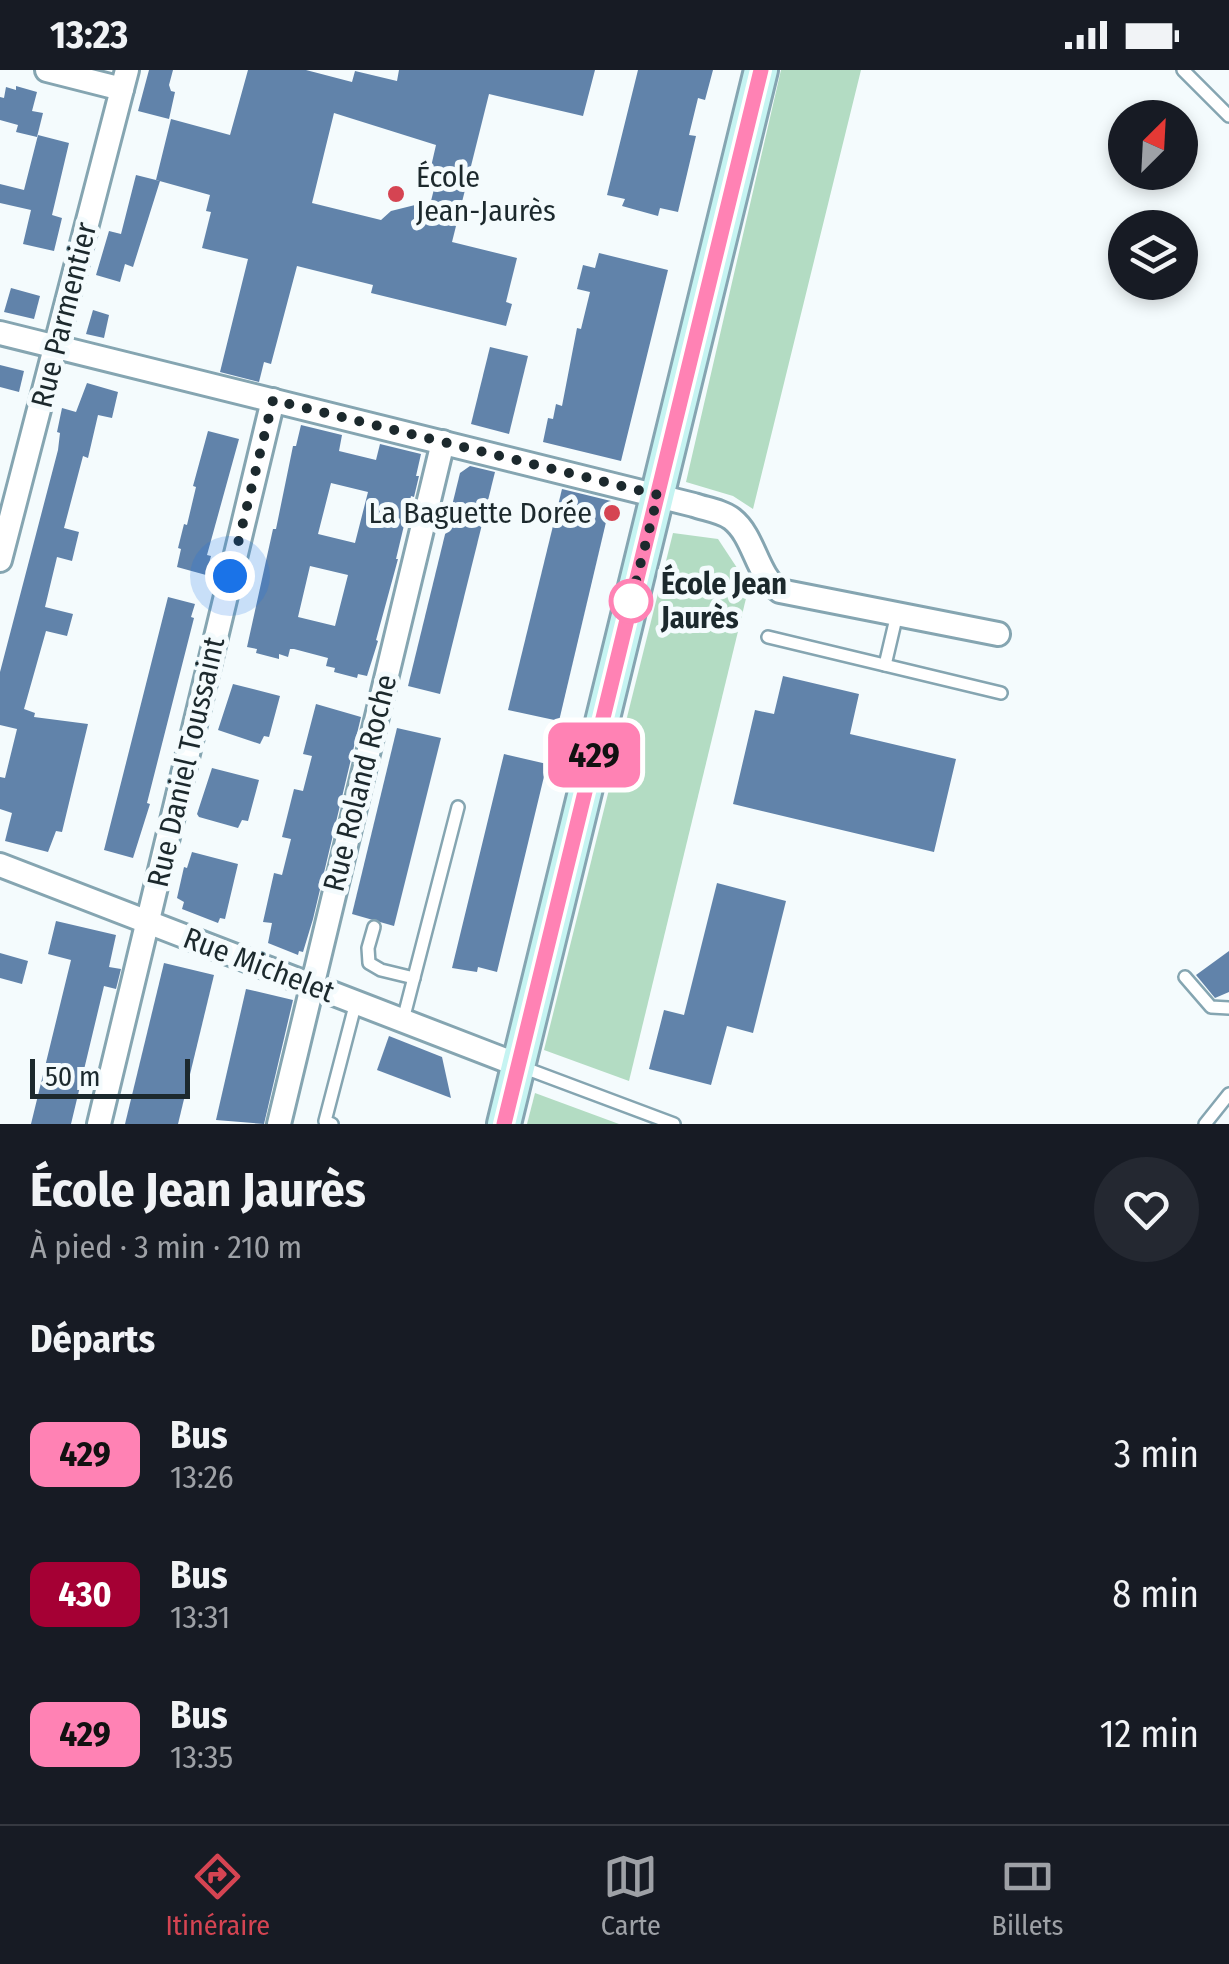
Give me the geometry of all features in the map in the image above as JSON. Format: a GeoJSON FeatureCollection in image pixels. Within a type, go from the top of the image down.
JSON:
{"type":"FeatureCollection","features":[{"type":"Feature","properties":{"kind":"main road"},"geometry":{"type":"LineString","coordinates":[[504,1124],[762,70]]}},
{"type":"Feature","properties":{"kind":"street"},"geometry":{"type":"LineString","coordinates":[[47,70],[124,80]]}},
{"type":"Feature","properties":{"kind":"street","name":"Rue Parmentier"},"geometry":{"type":"LineString","coordinates":[[0,560],[124,80]]}},
{"type":"Feature","properties":{"kind":"street"},"geometry":{"type":"LineString","coordinates":[[0,333],[730,516],[748,537],[772,586],[780,591],[998,634]]}},
{"type":"Feature","properties":{"kind":"street","name":"Rue Daniel Toussaint"},"geometry":{"type":"LineString","coordinates":[[99,1124],[273,400]]}},
{"type":"Feature","properties":{"kind":"street","name":"Rue Roland Roche"},"geometry":{"type":"LineString","coordinates":[[279,1124],[443,442]]}},
{"type":"Feature","properties":{"kind":"street","name":"Rue Michelet"},"geometry":{"type":"LineString","coordinates":[[0,864],[518,1065]]}},
{"type":"Feature","properties":{"kind":"lane"},"geometry":{"type":"LineString","coordinates":[[1183,70],[1229,116]]}},
{"type":"Feature","properties":{"kind":"lane"},"geometry":{"type":"LineString","coordinates":[[885,665],[898,614]]}},
{"type":"Feature","properties":{"kind":"lane"},"geometry":{"type":"LineString","coordinates":[[768,636],[1001,694]]}},
{"type":"Feature","properties":{"kind":"lane"},"geometry":{"type":"LineString","coordinates":[[402,1020],[458,807]]}},
{"type":"Feature","properties":{"kind":"lane"},"geometry":{"type":"LineString","coordinates":[[374,927],[368,948],[369,963],[414,978]]}},
{"type":"Feature","properties":{"kind":"lane"},"geometry":{"type":"LineString","coordinates":[[1185,978],[1211,1008],[1229,1008]]}},
{"type":"Feature","properties":{"kind":"lane"},"geometry":{"type":"LineString","coordinates":[[332,1124],[325,1122],[356,1002]]}},
{"type":"Feature","properties":{"kind":"lane"},"geometry":{"type":"LineString","coordinates":[[518,1065],[674,1124]]}},
{"type":"Feature","properties":{"kind":"lane"},"geometry":{"type":"LineString","coordinates":[[1205,1124],[1229,1094]]}},
{"type":"Feature","properties":{"kind":"green space"},"geometry":{"type":"Polygon","coordinates":[[[781,70],[861,70],[753,509],[733,496],[686,482],[781,70]]]}},
{"type":"Feature","properties":{"kind":"green space"},"geometry":{"type":"Polygon","coordinates":[[[673,533],[718,539],[749,586],[629,1081],[544,1050],[673,533]]]}},
{"type":"Feature","properties":{"kind":"green space"},"geometry":{"type":"Polygon","coordinates":[[[535,1093],[619,1124],[527,1124],[535,1093]]]}},
{"type":"Feature","properties":{"kind":"building"},"geometry":{"type":"Polygon","coordinates":[[[149,70],[173,70],[169,85],[175,92],[169,119],[138,111],[149,70]]]}},
{"type":"Feature","properties":{"kind":"building","name":"École Jean-Jaurès"},"geometry":{"type":"Polygon","coordinates":[[[248,70],[306,70],[352,82],[355,71],[397,81],[399,70],[595,70],[583,116],[489,94],[452,242],[517,258],[506,302],[512,304],[506,326],[371,293],[373,285],[297,266],[271,364],[264,362],[259,382],[220,372],[248,259],[202,248],[211,212],[206,211],[210,195],[156,180],[171,119],[230,135],[248,70]],[[334,113],[312,203],[381,220],[391,211],[431,201],[438,173],[430,171],[436,145],[334,113]]]}},
{"type":"Feature","properties":{"kind":"building"},"geometry":{"type":"Polygon","coordinates":[[[638,70],[713,70],[705,100],[698,98],[689,135],[696,136],[678,212],[660,208],[658,216],[622,206],[625,199],[607,195],[638,70]]]}},
{"type":"Feature","properties":{"kind":"building"},"geometry":{"type":"Polygon","coordinates":[[[16,86],[37,92],[32,111],[43,113],[37,137],[16,132],[18,125],[0,120],[0,97],[4,98],[6,87],[16,90],[16,86]]]}},
{"type":"Feature","properties":{"kind":"building"},"geometry":{"type":"Polygon","coordinates":[[[38,135],[69,143],[52,215],[62,218],[54,251],[23,244],[31,210],[0,203],[0,184],[24,190],[38,135]]]}},
{"type":"Feature","properties":{"kind":"building"},"geometry":{"type":"Polygon","coordinates":[[[136,175],[160,181],[133,267],[125,264],[120,282],[96,275],[109,231],[121,234],[136,175]]]}},
{"type":"Feature","properties":{"kind":"building"},"geometry":{"type":"Polygon","coordinates":[[[599,253],[668,270],[621,461],[543,442],[548,418],[553,419],[556,404],[562,406],[577,328],[581,329],[590,292],[577,289],[583,265],[595,268],[599,253]]]}},
{"type":"Feature","properties":{"kind":"building"},"geometry":{"type":"Polygon","coordinates":[[[11,288],[40,296],[34,319],[4,312],[11,288]]]}},
{"type":"Feature","properties":{"kind":"building"},"geometry":{"type":"Polygon","coordinates":[[[93,310],[109,315],[104,338],[86,334],[93,310]]]}},
{"type":"Feature","properties":{"kind":"building"},"geometry":{"type":"Polygon","coordinates":[[[490,347],[528,356],[509,434],[471,424],[490,347]]]}},
{"type":"Feature","properties":{"kind":"building"},"geometry":{"type":"Polygon","coordinates":[[[0,365],[24,371],[19,392],[0,387],[0,365]]]}},
{"type":"Feature","properties":{"kind":"building"},"geometry":{"type":"Polygon","coordinates":[[[87,383],[118,392],[112,418],[98,415],[88,458],[83,456],[64,528],[79,532],[72,561],[57,557],[45,607],[73,614],[67,636],[46,631],[24,709],[35,713],[34,717],[88,724],[62,832],[56,831],[48,852],[5,841],[12,813],[0,809],[0,777],[5,778],[17,729],[0,725],[0,672],[58,450],[62,408],[76,412],[87,383]]]}},
{"type":"Feature","properties":{"kind":"building"},"geometry":{"type":"Polygon","coordinates":[[[301,425],[342,435],[339,451],[376,460],[380,444],[421,454],[414,497],[411,496],[367,676],[358,674],[357,678],[334,672],[335,668],[326,666],[328,658],[294,649],[290,649],[288,657],[279,654],[279,659],[247,647],[301,425]],[[331,483],[318,534],[355,543],[368,492],[331,483]],[[310,566],[298,617],[335,626],[348,575],[310,566]]]}},
{"type":"Feature","properties":{"kind":"building"},"geometry":{"type":"Polygon","coordinates":[[[208,431],[239,439],[207,555],[211,556],[206,575],[177,567],[181,549],[178,548],[184,524],[187,525],[208,431]]]}},
{"type":"Feature","properties":{"kind":"building"},"geometry":{"type":"Polygon","coordinates":[[[470,466],[495,472],[440,694],[408,686],[460,473],[470,466]]]}},
{"type":"Feature","properties":{"kind":"building"},"geometry":{"type":"Polygon","coordinates":[[[562,489],[611,501],[559,721],[508,710],[562,489]]]}},
{"type":"Feature","properties":{"kind":"building"},"geometry":{"type":"Polygon","coordinates":[[[168,597],[195,604],[191,617],[194,618],[147,803],[150,804],[133,858],[104,850],[168,597]]]}},
{"type":"Feature","properties":{"kind":"building"},"geometry":{"type":"Polygon","coordinates":[[[783,676],[859,694],[850,734],[956,759],[934,852],[733,804],[755,710],[774,714],[783,676]]]}},
{"type":"Feature","properties":{"kind":"building"},"geometry":{"type":"Polygon","coordinates":[[[233,684],[280,696],[269,737],[264,736],[260,744],[218,730],[233,684]]]}},
{"type":"Feature","properties":{"kind":"building"},"geometry":{"type":"Polygon","coordinates":[[[316,704],[361,717],[313,919],[303,952],[298,955],[268,943],[272,923],[263,922],[274,873],[282,875],[291,839],[282,837],[294,789],[303,791],[312,756],[303,754],[316,704]]]}},
{"type":"Feature","properties":{"kind":"building"},"geometry":{"type":"Polygon","coordinates":[[[397,728],[441,738],[394,926],[352,914],[397,728]]]}},
{"type":"Feature","properties":{"kind":"building"},"geometry":{"type":"Polygon","coordinates":[[[504,754],[547,764],[497,972],[478,967],[477,972],[452,968],[504,754]]]}},
{"type":"Feature","properties":{"kind":"building"},"geometry":{"type":"Polygon","coordinates":[[[212,768],[259,780],[248,821],[242,820],[238,828],[197,814],[212,768]]]}},
{"type":"Feature","properties":{"kind":"building"},"geometry":{"type":"Polygon","coordinates":[[[192,852],[238,864],[225,919],[220,918],[218,923],[182,909],[184,902],[177,898],[192,852]]]}},
{"type":"Feature","properties":{"kind":"building"},"geometry":{"type":"Polygon","coordinates":[[[717,883],[786,901],[753,1033],[727,1026],[711,1085],[649,1069],[664,1010],[684,1015],[717,883]]]}},
{"type":"Feature","properties":{"kind":"building"},"geometry":{"type":"Polygon","coordinates":[[[56,921],[116,935],[109,967],[121,969],[116,989],[104,986],[71,1124],[31,1124],[71,960],[48,954],[56,921]]]}},
{"type":"Feature","properties":{"kind":"building"},"geometry":{"type":"Polygon","coordinates":[[[1229,951],[1229,992],[1215,998],[1196,975],[1229,951]]]}},
{"type":"Feature","properties":{"kind":"building"},"geometry":{"type":"Polygon","coordinates":[[[0,953],[28,961],[22,984],[0,978],[0,953]]]}},
{"type":"Feature","properties":{"kind":"building"},"geometry":{"type":"Polygon","coordinates":[[[164,963],[214,975],[178,1124],[125,1124],[164,963]]]}},
{"type":"Feature","properties":{"kind":"building"},"geometry":{"type":"Polygon","coordinates":[[[246,989],[293,1000],[264,1124],[216,1120],[246,989]]]}},
{"type":"Feature","properties":{"kind":"building"},"geometry":{"type":"Polygon","coordinates":[[[389,1036],[442,1057],[451,1098],[377,1070],[389,1036]]]}},
{"type":"Feature","properties":{"kind":"bus line","name":"429"},"geometry":{"type":"LineString","coordinates":[[504,1124],[761,70]]}},
{"type":"Feature","properties":{"kind":"place","name":"École Jean-Jaurès"},"geometry":{"type":"Point","coordinates":[396,194]}},
{"type":"Feature","properties":{"kind":"place","name":"La Baguette Dorée"},"geometry":{"type":"Point","coordinates":[612,513]}},
{"type":"Feature","properties":{"kind":"place","name":"École Jean Jaurès"},"geometry":{"type":"Point","coordinates":[631,601]}},
{"type":"Feature","properties":{"kind":"route"},"geometry":{"type":"LineString","coordinates":[[230,576],[273,400],[658,495],[631,601]]}}]}
